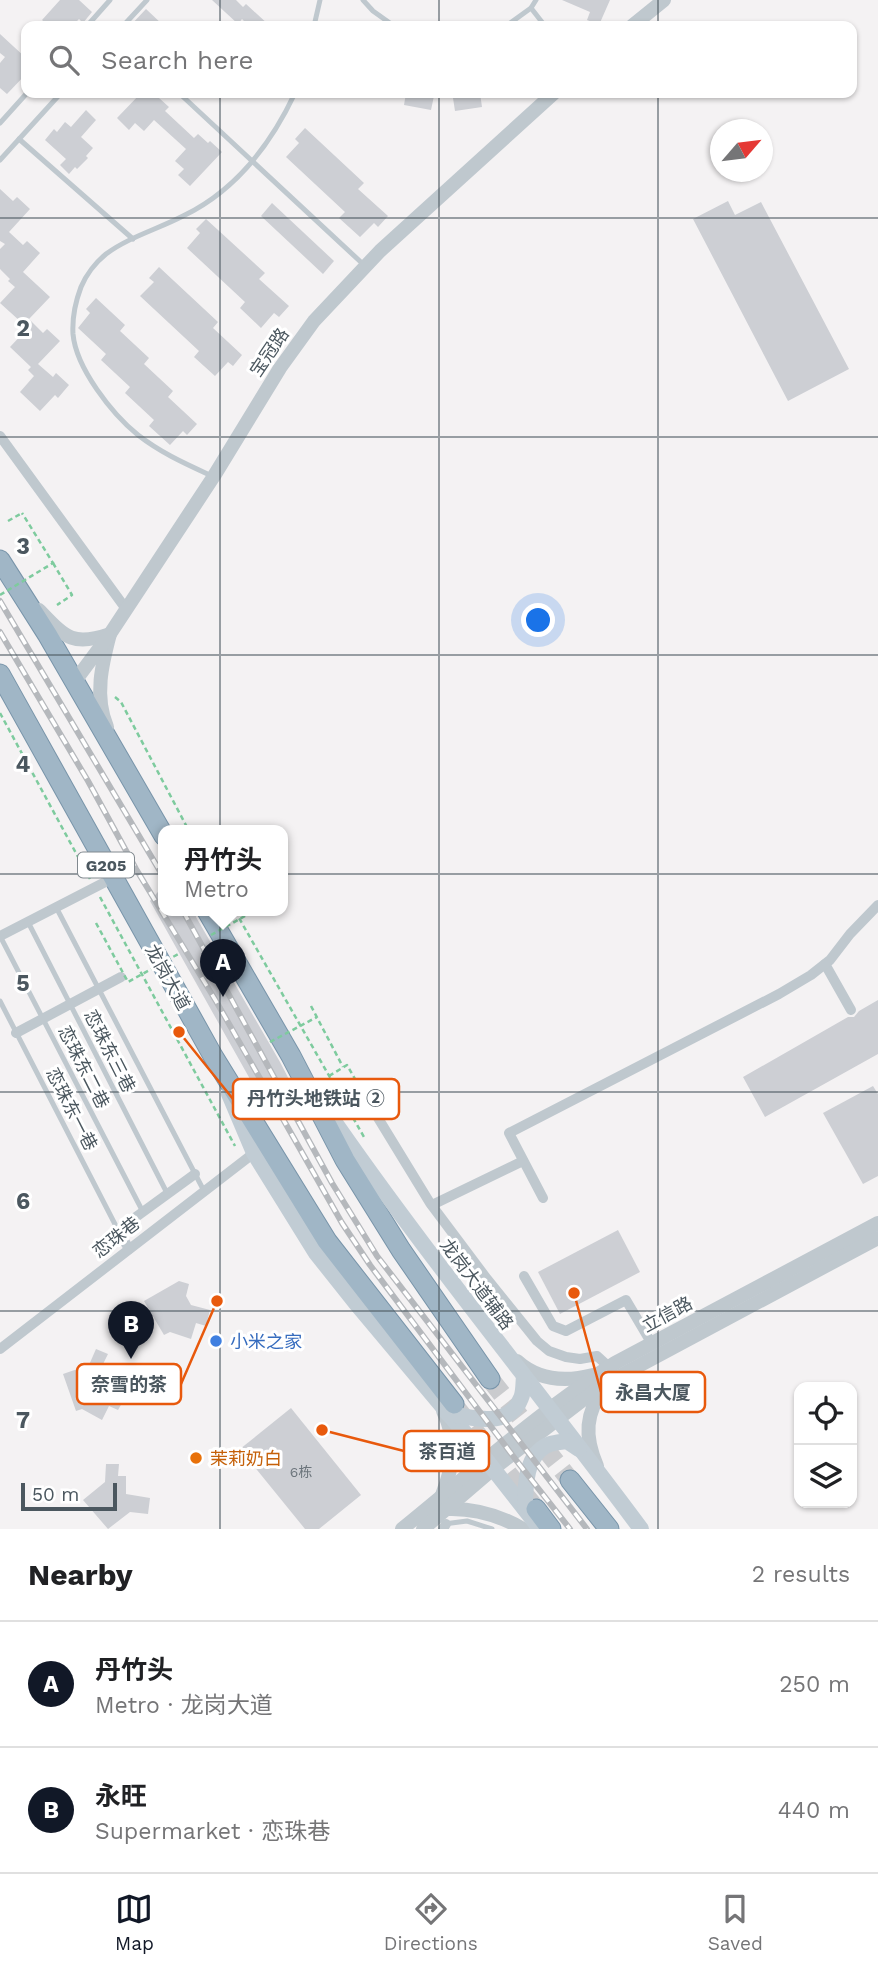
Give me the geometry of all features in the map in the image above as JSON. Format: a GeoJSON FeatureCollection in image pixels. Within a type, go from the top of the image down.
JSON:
{"type":"FeatureCollection","features":[{"type":"Feature","properties":{"kind":"highway"},"geometry":{"type":"LineString","coordinates":[[0,560],[75,681],[158,827]]}},
{"type":"Feature","properties":{"kind":"highway","name":"龙岗大道"},"geometry":{"type":"LineString","coordinates":[[0,674],[213,1056],[327,1241],[446,1407]]}},
{"type":"Feature","properties":{"kind":"highway"},"geometry":{"type":"LineString","coordinates":[[210,916],[290,1056],[345,1160],[490,1379]]}},
{"type":"Feature","properties":{"kind":"highway"},"geometry":{"type":"LineString","coordinates":[[570,1480],[608,1529]]}},
{"type":"Feature","properties":{"kind":"highway"},"geometry":{"type":"LineString","coordinates":[[531,1509],[551,1529]]}},
{"type":"Feature","properties":{"kind":"main road"},"geometry":{"type":"LineString","coordinates":[[213,1056],[248,1157],[316,1253],[355,1302],[446,1407],[489,1464],[531,1509]]}},
{"type":"Feature","properties":{"kind":"main road","name":"龙岗大道辅路"},"geometry":{"type":"LineString","coordinates":[[290,1056],[401,1217],[641,1529]]}},
{"type":"Feature","properties":{"kind":"main road"},"geometry":{"type":"LineString","coordinates":[[446,1407],[483,1419],[507,1415],[518,1406],[523,1396],[524,1377]]}},
{"type":"Feature","properties":{"kind":"main road"},"geometry":{"type":"LineString","coordinates":[[540,1529],[525,1490],[534,1457],[547,1445],[567,1441],[584,1452]]}},
{"type":"Feature","properties":{"kind":"street"},"geometry":{"type":"LineString","coordinates":[[638,21],[664,0]]}},
{"type":"Feature","properties":{"kind":"street","name":"宝冠路"},"geometry":{"type":"LineString","coordinates":[[75,681],[126,610],[214,477],[287,358],[314,321],[380,251],[548,98]]}},
{"type":"Feature","properties":{"kind":"street"},"geometry":{"type":"LineString","coordinates":[[0,436],[126,610]]}},
{"type":"Feature","properties":{"kind":"street"},"geometry":{"type":"LineString","coordinates":[[20,590],[63,634],[77,640],[91,640],[110,634]]}},
{"type":"Feature","properties":{"kind":"street"},"geometry":{"type":"LineString","coordinates":[[110,634],[102,665],[100,696],[103,718],[122,764]]}},
{"type":"Feature","properties":{"kind":"street"},"geometry":{"type":"LineString","coordinates":[[0,936],[113,878]]}},
{"type":"Feature","properties":{"kind":"street"},"geometry":{"type":"LineString","coordinates":[[543,1199],[509,1133],[811,975],[830,960],[850,933],[878,905]]}},
{"type":"Feature","properties":{"kind":"street"},"geometry":{"type":"LineString","coordinates":[[825,964],[851,1010]]}},
{"type":"Feature","properties":{"kind":"street"},"geometry":{"type":"LineString","coordinates":[[16,1033],[121,977]]}},
{"type":"Feature","properties":{"kind":"street"},"geometry":{"type":"LineString","coordinates":[[364,1095],[432,1205],[537,1341],[549,1351],[566,1357],[580,1359],[597,1356],[607,1373]]}},
{"type":"Feature","properties":{"kind":"street","name":"恋珠巷"},"geometry":{"type":"LineString","coordinates":[[0,1349],[248,1157]]}},
{"type":"Feature","properties":{"kind":"street"},"geometry":{"type":"LineString","coordinates":[[432,1205],[523,1161]]}},
{"type":"Feature","properties":{"kind":"street"},"geometry":{"type":"LineString","coordinates":[[129,1249],[118,1230],[195,1174]]}},
{"type":"Feature","properties":{"kind":"street","name":"立信路"},"geometry":{"type":"LineString","coordinates":[[607,1373],[825,1260],[878,1223]]}},
{"type":"Feature","properties":{"kind":"street","name":"立信路"},"geometry":{"type":"LineString","coordinates":[[444,1515],[489,1464],[607,1373],[652,1344],[825,1260],[878,1238]]}},
{"type":"Feature","properties":{"kind":"street"},"geometry":{"type":"LineString","coordinates":[[524,1276],[552,1326],[566,1331],[626,1300],[652,1344]]}},
{"type":"Feature","properties":{"kind":"street"},"geometry":{"type":"LineString","coordinates":[[502,1348],[521,1365],[550,1378],[575,1379],[607,1373]]}},
{"type":"Feature","properties":{"kind":"street"},"geometry":{"type":"LineString","coordinates":[[602,1477],[592,1455],[588,1431],[589,1416],[607,1373]]}},
{"type":"Feature","properties":{"kind":"street"},"geometry":{"type":"LineString","coordinates":[[426,1527],[444,1515],[453,1457],[453,1441],[446,1407]]}},
{"type":"Feature","properties":{"kind":"street"},"geometry":{"type":"LineString","coordinates":[[402,1529],[466,1509],[480,1511],[523,1529]]}},
{"type":"Feature","properties":{"kind":"lane"},"geometry":{"type":"LineString","coordinates":[[91,21],[110,0]]}},
{"type":"Feature","properties":{"kind":"lane"},"geometry":{"type":"LineString","coordinates":[[127,21],[147,0]]}},
{"type":"Feature","properties":{"kind":"lane"},"geometry":{"type":"LineString","coordinates":[[315,21],[320,0]]}},
{"type":"Feature","properties":{"kind":"lane"},"geometry":{"type":"LineString","coordinates":[[363,0],[387,21]]}},
{"type":"Feature","properties":{"kind":"lane"},"geometry":{"type":"LineString","coordinates":[[513,21],[531,8],[536,0]]}},
{"type":"Feature","properties":{"kind":"lane"},"geometry":{"type":"LineString","coordinates":[[531,8],[541,21]]}},
{"type":"Feature","properties":{"kind":"lane"},"geometry":{"type":"LineString","coordinates":[[0,124],[23,98]]}},
{"type":"Feature","properties":{"kind":"lane"},"geometry":{"type":"LineString","coordinates":[[0,160],[56,98]]}},
{"type":"Feature","properties":{"kind":"lane"},"geometry":{"type":"LineString","coordinates":[[184,98],[366,266]]}},
{"type":"Feature","properties":{"kind":"lane"},"geometry":{"type":"LineString","coordinates":[[214,477],[173,459],[137,434],[106,402],[83,365],[73,336],[74,305],[86,277],[106,254],[185,215],[214,197],[241,174],[264,148],[293,98]]}},
{"type":"Feature","properties":{"kind":"lane"},"geometry":{"type":"LineString","coordinates":[[19,139],[132,240]]}},
{"type":"Feature","properties":{"kind":"lane"},"geometry":{"type":"LineString","coordinates":[[56,907],[204,1192]]}},
{"type":"Feature","properties":{"kind":"lane","name":"恋珠东三巷"},"geometry":{"type":"LineString","coordinates":[[28,922],[168,1194]]}},
{"type":"Feature","properties":{"kind":"lane","name":"恋珠东二巷"},"geometry":{"type":"LineString","coordinates":[[0,936],[143,1212]]}},
{"type":"Feature","properties":{"kind":"lane","name":"恋珠东一巷"},"geometry":{"type":"LineString","coordinates":[[0,1001],[118,1230]]}},
{"type":"Feature","properties":{"kind":"lane"},"geometry":{"type":"LineString","coordinates":[[444,1515],[492,1529]]}},
{"type":"Feature","properties":{"kind":"path"},"geometry":{"type":"LineString","coordinates":[[8,521],[22,513],[72,595],[57,605]]}},
{"type":"Feature","properties":{"kind":"path"},"geometry":{"type":"LineString","coordinates":[[0,595],[53,564]]}},
{"type":"Feature","properties":{"kind":"path"},"geometry":{"type":"LineString","coordinates":[[109,692],[121,702],[187,825]]}},
{"type":"Feature","properties":{"kind":"path"},"geometry":{"type":"LineString","coordinates":[[0,713],[94,887],[248,1157]]}},
{"type":"Feature","properties":{"kind":"path"},"geometry":{"type":"LineString","coordinates":[[238,916],[328,1076],[347,1065],[364,1095]]}},
{"type":"Feature","properties":{"kind":"path"},"geometry":{"type":"LineString","coordinates":[[211,935],[245,916]]}},
{"type":"Feature","properties":{"kind":"path"},"geometry":{"type":"LineString","coordinates":[[96,923],[128,982],[180,953]]}},
{"type":"Feature","properties":{"kind":"path"},"geometry":{"type":"LineString","coordinates":[[311,1006],[343,1068]]}},
{"type":"Feature","properties":{"kind":"path"},"geometry":{"type":"LineString","coordinates":[[270,1042],[317,1017]]}},
{"type":"Feature","properties":{"kind":"building"},"geometry":{"type":"Polygon","coordinates":[[[60,0],[79,0],[92,12],[85,21],[42,20],[60,0]]]}},
{"type":"Feature","properties":{"kind":"building"},"geometry":{"type":"Polygon","coordinates":[[[212,0],[236,0],[243,7],[246,4],[265,21],[235,21],[212,0]]]}},
{"type":"Feature","properties":{"kind":"building"},"geometry":{"type":"Polygon","coordinates":[[[562,0],[610,0],[601,21],[587,20],[590,12],[562,0]]]}},
{"type":"Feature","properties":{"kind":"building"},"geometry":{"type":"Polygon","coordinates":[[[146,9],[159,21],[135,21],[146,9]]]}},
{"type":"Feature","properties":{"kind":"building"},"geometry":{"type":"Polygon","coordinates":[[[0,34],[21,53],[21,79],[7,94],[0,88],[0,63],[5,57],[0,53],[0,34]]]}},
{"type":"Feature","properties":{"kind":"building"},"geometry":{"type":"Polygon","coordinates":[[[136,98],[159,98],[169,107],[165,111],[194,138],[198,134],[222,152],[190,186],[178,175],[184,169],[175,161],[186,149],[154,120],[144,131],[135,123],[129,130],[117,118],[136,98]]]}},
{"type":"Feature","properties":{"kind":"building"},"geometry":{"type":"Polygon","coordinates":[[[405,98],[434,98],[431,110],[404,105],[405,98]]]}},
{"type":"Feature","properties":{"kind":"building"},"geometry":{"type":"Polygon","coordinates":[[[453,98],[481,98],[482,107],[455,111],[453,98]]]}},
{"type":"Feature","properties":{"kind":"building"},"geometry":{"type":"Polygon","coordinates":[[[86,110],[96,120],[81,137],[93,148],[86,156],[88,158],[69,174],[60,165],[66,159],[45,140],[54,129],[57,132],[65,122],[71,127],[86,110]]]}},
{"type":"Feature","properties":{"kind":"building"},"geometry":{"type":"Polygon","coordinates":[[[305,128],[364,183],[358,189],[388,216],[378,227],[374,223],[360,237],[339,218],[345,212],[286,157],[299,143],[295,139],[305,128]]]}},
{"type":"Feature","properties":{"kind":"building"},"geometry":{"type":"Polygon","coordinates":[[[0,189],[13,201],[17,197],[30,209],[9,232],[23,245],[27,241],[40,253],[23,272],[50,297],[29,319],[43,333],[47,329],[60,341],[38,364],[53,377],[56,373],[69,385],[58,398],[55,395],[40,411],[20,392],[34,376],[28,370],[31,367],[10,347],[25,331],[18,325],[21,322],[0,303],[15,287],[0,269],[0,249],[5,244],[0,241],[0,189]]]}},
{"type":"Feature","properties":{"kind":"building"},"geometry":{"type":"Polygon","coordinates":[[[728,201],[735,215],[761,202],[849,369],[788,401],[693,219],[728,201]]]}},
{"type":"Feature","properties":{"kind":"building"},"geometry":{"type":"Polygon","coordinates":[[[272,203],[334,261],[323,274],[261,216],[272,203]]]}},
{"type":"Feature","properties":{"kind":"building"},"geometry":{"type":"Polygon","coordinates":[[[206,219],[265,273],[259,279],[289,306],[279,317],[274,313],[261,328],[240,308],[245,302],[187,248],[200,233],[196,229],[206,219]]]}},
{"type":"Feature","properties":{"kind":"building"},"geometry":{"type":"Polygon","coordinates":[[[159,267],[218,322],[213,328],[242,355],[233,366],[228,362],[215,376],[194,357],[199,351],[140,296],[154,282],[149,278],[159,267]]]}},
{"type":"Feature","properties":{"kind":"building"},"geometry":{"type":"Polygon","coordinates":[[[96,298],[125,325],[120,331],[149,358],[144,364],[173,391],[168,397],[197,424],[187,435],[183,431],[170,445],[149,426],[154,420],[125,393],[130,387],[101,360],[106,354],[78,328],[90,313],[86,309],[96,298]]]}},
{"type":"Feature","properties":{"kind":"building"},"geometry":{"type":"Polygon","coordinates":[[[158,892],[158,915],[150,901],[158,892]]]}},
{"type":"Feature","properties":{"kind":"building"},"geometry":{"type":"Polygon","coordinates":[[[158,916],[196,916],[280,1062],[294,1089],[283,1102],[270,1106],[264,1104],[158,916]]]}},
{"type":"Feature","properties":{"kind":"building"},"geometry":{"type":"Polygon","coordinates":[[[878,1000],[878,1054],[765,1117],[743,1077],[848,1017],[854,1017],[878,1000]]]}},
{"type":"Feature","properties":{"kind":"building"},"geometry":{"type":"Polygon","coordinates":[[[873,1086],[878,1094],[878,1176],[863,1184],[823,1113],[873,1086]]]}},
{"type":"Feature","properties":{"kind":"building"},"geometry":{"type":"Polygon","coordinates":[[[618,1230],[640,1272],[560,1314],[538,1272],[618,1230]]]}},
{"type":"Feature","properties":{"kind":"building"},"geometry":{"type":"Polygon","coordinates":[[[179,1281],[189,1284],[186,1296],[191,1305],[210,1310],[206,1326],[196,1323],[191,1339],[170,1332],[164,1335],[144,1301],[179,1281]]]}},
{"type":"Feature","properties":{"kind":"building"},"geometry":{"type":"Polygon","coordinates":[[[96,1349],[108,1354],[103,1364],[111,1368],[104,1384],[126,1396],[118,1410],[109,1406],[102,1420],[82,1409],[76,1411],[63,1374],[89,1365],[96,1349]]]}},
{"type":"Feature","properties":{"kind":"building"},"geometry":{"type":"Polygon","coordinates":[[[291,1408],[361,1495],[319,1529],[305,1529],[240,1449],[291,1408]]]}},
{"type":"Feature","properties":{"kind":"building"},"geometry":{"type":"Polygon","coordinates":[[[106,1464],[119,1464],[118,1476],[126,1476],[126,1494],[150,1498],[148,1514],[130,1512],[108,1529],[83,1500],[105,1482],[106,1464]]]}},
{"type":"Feature","properties":{"kind":"tunnel"},"geometry":{"type":"LineString","coordinates":[[490,1379],[570,1480]]}},
{"type":"Feature","properties":{"kind":"tunnel"},"geometry":{"type":"LineString","coordinates":[[454,1405],[533,1505]]}},
{"type":"Feature","properties":{"kind":"railway"},"geometry":{"type":"LineString","coordinates":[[0,601],[158,868]]}},
{"type":"Feature","properties":{"kind":"railway"},"geometry":{"type":"LineString","coordinates":[[0,632],[158,905]]}},
{"type":"Feature","properties":{"kind":"railway"},"geometry":{"type":"LineString","coordinates":[[164,916],[342,1223],[370,1265],[570,1529]]}},
{"type":"Feature","properties":{"kind":"railway"},"geometry":{"type":"LineString","coordinates":[[186,916],[332,1183],[377,1256],[587,1529]]}},
{"type":"Feature","properties":{"kind":"place","name":"丹竹头"},"geometry":{"type":"Point","coordinates":[223,997]}},
{"type":"Feature","properties":{"kind":"place","name":"丹竹头地铁站 ②"},"geometry":{"type":"Point","coordinates":[179,1032]}},
{"type":"Feature","properties":{"kind":"place","name":"永昌大厦"},"geometry":{"type":"Point","coordinates":[574,1293]}},
{"type":"Feature","properties":{"kind":"place","name":"奈雪的茶"},"geometry":{"type":"Point","coordinates":[217,1301]}},
{"type":"Feature","properties":{"kind":"place","name":"小米之家"},"geometry":{"type":"Point","coordinates":[216,1341]}},
{"type":"Feature","properties":{"kind":"place","name":"永旺"},"geometry":{"type":"Point","coordinates":[131,1359]}},
{"type":"Feature","properties":{"kind":"place","name":"茶百道"},"geometry":{"type":"Point","coordinates":[322,1430]}},
{"type":"Feature","properties":{"kind":"place","name":"茉莉奶白"},"geometry":{"type":"Point","coordinates":[196,1458]}}]}
